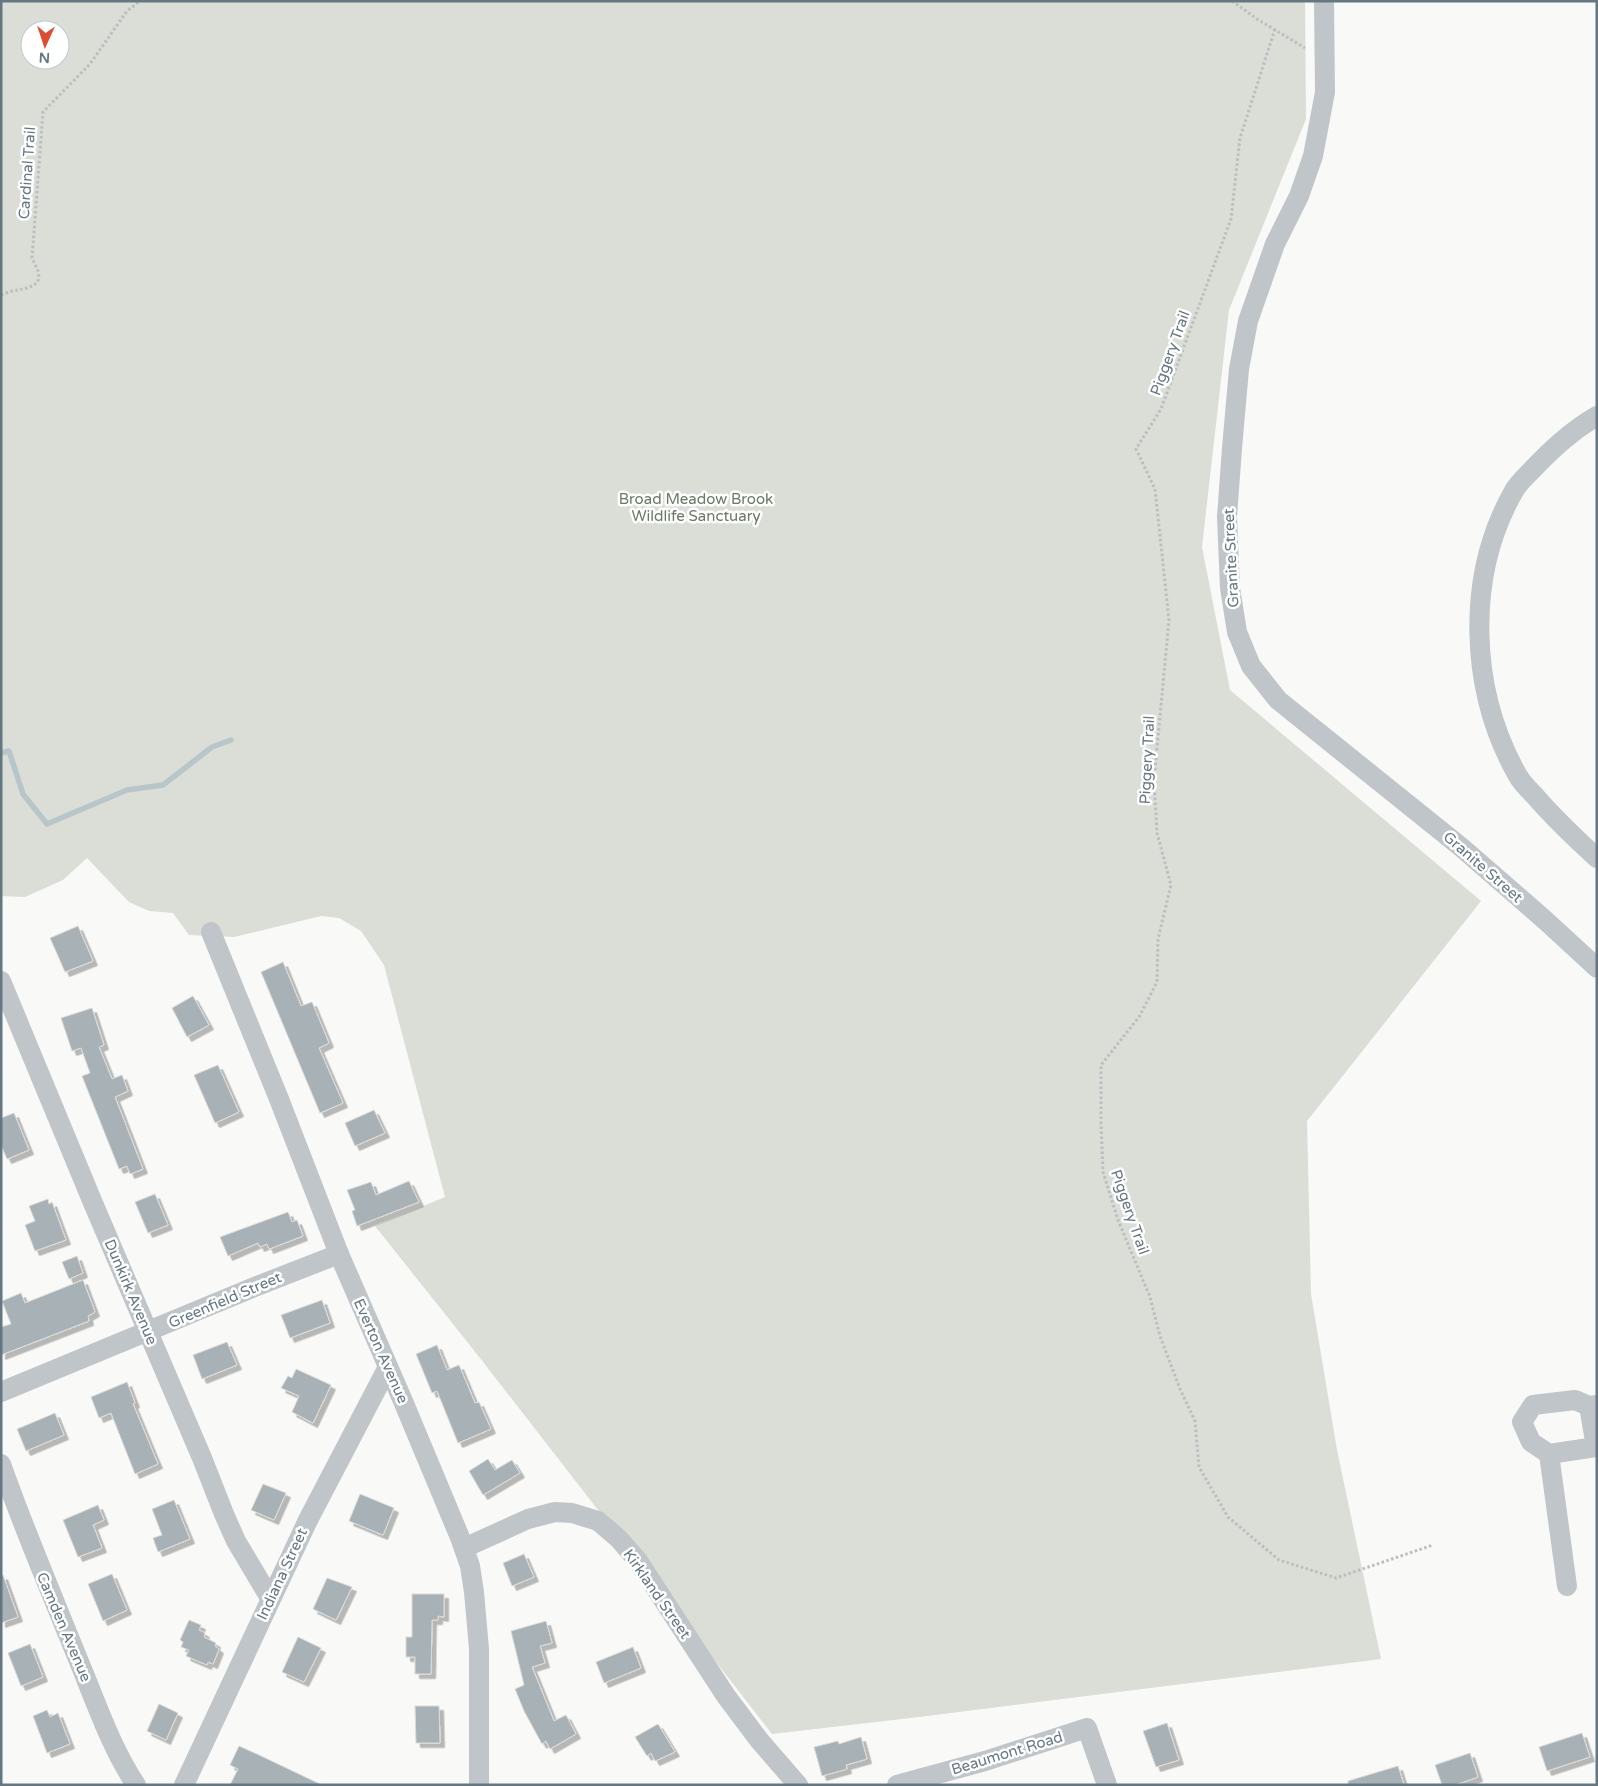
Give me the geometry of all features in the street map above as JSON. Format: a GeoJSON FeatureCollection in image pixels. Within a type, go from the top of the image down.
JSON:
{"type":"FeatureCollection","features":[{"type":"Feature","properties":{"kind":"street","name":"Granite Street"},"geometry":{"type":"LineString","coordinates":[[1324,1],[1325,92],[1313,156],[1298,196],[1274,244],[1248,321],[1239,369],[1227,517],[1230,588],[1237,632],[1251,666],[1278,700],[1461,847],[1597,968]]}},
{"type":"Feature","properties":{"kind":"street"},"geometry":{"type":"LineString","coordinates":[[1597,416],[1577,427],[1551,450],[1516,488],[1493,536],[1483,576],[1478,625],[1483,678],[1496,728],[1518,777],[1556,820],[1597,858]]}},
{"type":"Feature","properties":{"kind":"street","name":"Everton Avenue"},"geometry":{"type":"LineString","coordinates":[[210,932],[339,1254],[470,1566],[479,1649],[479,1785]]}},
{"type":"Feature","properties":{"kind":"street","name":"Dunkirk Avenue"},"geometry":{"type":"LineString","coordinates":[[1,981],[236,1542],[270,1598]]}},
{"type":"Feature","properties":{"kind":"street","name":"Greenfield Street"},"geometry":{"type":"LineString","coordinates":[[1,1392],[339,1254]]}},
{"type":"Feature","properties":{"kind":"street","name":"Indiana Street"},"geometry":{"type":"LineString","coordinates":[[184,1785],[270,1598],[388,1367]]}},
{"type":"Feature","properties":{"kind":"street"},"geometry":{"type":"LineString","coordinates":[[1575,1400],[1593,1405],[1596,1447],[1549,1454],[1532,1442],[1522,1422],[1533,1405],[1575,1400]]}},
{"type":"Feature","properties":{"kind":"street"},"geometry":{"type":"LineString","coordinates":[[1549,1454],[1567,1586]]}},
{"type":"Feature","properties":{"kind":"street","name":"Camden Avenue"},"geometry":{"type":"LineString","coordinates":[[1,1464],[32,1548],[108,1734],[136,1785]]}},
{"type":"Feature","properties":{"kind":"street","name":"Kirkland Street"},"geometry":{"type":"LineString","coordinates":[[464,1548],[528,1519],[555,1512],[572,1512],[598,1521],[619,1539],[638,1561],[726,1696],[758,1740],[798,1785]]}},
{"type":"Feature","properties":{"kind":"street","name":"Beaumont Road"},"geometry":{"type":"LineString","coordinates":[[897,1785],[985,1761],[1087,1728],[1107,1785]]}},
{"type":"Feature","properties":{"kind":"path","name":"Cardinal Trail"},"geometry":{"type":"LineString","coordinates":[[1,295],[9,290],[29,289],[38,282],[39,273],[32,258],[43,112],[90,64],[127,11],[140,1]]}},
{"type":"Feature","properties":{"kind":"path"},"geometry":{"type":"LineString","coordinates":[[1232,1],[1256,19],[1326,62]]}},
{"type":"Feature","properties":{"kind":"path","name":"Piggery Trail"},"geometry":{"type":"LineString","coordinates":[[1274,29],[1240,138],[1231,219],[1161,409],[1136,449],[1155,489],[1170,620],[1154,780],[1157,833],[1171,885],[1158,939],[1157,982],[1139,1016],[1101,1065],[1103,1172],[1118,1220],[1150,1297],[1160,1336],[1180,1389],[1195,1421],[1199,1467],[1228,1517],[1279,1560],[1336,1578],[1433,1545]]}},
{"type":"Feature","properties":{"kind":"green space","name":"Broad Meadow Brook Wildlife Sanctuary"},"geometry":{"type":"Polygon","coordinates":[[[1,1],[1305,1],[1306,119],[1229,310],[1202,547],[1230,690],[1481,901],[1307,1121],[1311,1294],[1337,1450],[1381,1659],[772,1734],[375,1226],[445,1197],[384,965],[361,931],[339,918],[321,916],[234,937],[189,935],[173,913],[149,911],[129,902],[87,858],[63,880],[25,897],[1,896],[1,1]]]}},
{"type":"Feature","properties":{"kind":"building"},"geometry":{"type":"Polygon","coordinates":[[[78,926],[93,961],[65,972],[50,938],[78,926]]]}},
{"type":"Feature","properties":{"kind":"building"},"geometry":{"type":"Polygon","coordinates":[[[283,962],[301,1006],[312,1002],[329,1043],[319,1048],[343,1103],[320,1113],[261,972],[283,962]]]}},
{"type":"Feature","properties":{"kind":"building"},"geometry":{"type":"Polygon","coordinates":[[[193,996],[209,1025],[187,1037],[172,1008],[193,996]]]}},
{"type":"Feature","properties":{"kind":"building"},"geometry":{"type":"Polygon","coordinates":[[[92,1008],[104,1045],[99,1047],[112,1079],[122,1075],[128,1091],[115,1097],[143,1169],[130,1174],[127,1166],[119,1169],[82,1076],[90,1073],[81,1048],[72,1051],[61,1018],[92,1008]]]}},
{"type":"Feature","properties":{"kind":"building"},"geometry":{"type":"Polygon","coordinates":[[[218,1065],[239,1112],[215,1123],[194,1075],[218,1065]]]}},
{"type":"Feature","properties":{"kind":"building"},"geometry":{"type":"Polygon","coordinates":[[[374,1110],[385,1133],[355,1146],[345,1123],[374,1110]]]}},
{"type":"Feature","properties":{"kind":"building"},"geometry":{"type":"Polygon","coordinates":[[[14,1113],[29,1150],[7,1159],[1,1145],[1,1118],[14,1113]]]}},
{"type":"Feature","properties":{"kind":"building"},"geometry":{"type":"Polygon","coordinates":[[[409,1181],[419,1202],[357,1226],[352,1211],[355,1210],[347,1190],[371,1182],[376,1195],[409,1181]]]}},
{"type":"Feature","properties":{"kind":"building"},"geometry":{"type":"Polygon","coordinates":[[[155,1194],[168,1225],[148,1233],[135,1202],[155,1194]]]}},
{"type":"Feature","properties":{"kind":"building"},"geometry":{"type":"Polygon","coordinates":[[[48,1199],[49,1204],[52,1202],[66,1240],[35,1251],[25,1225],[35,1221],[29,1206],[48,1199]]]}},
{"type":"Feature","properties":{"kind":"building"},"geometry":{"type":"Polygon","coordinates":[[[288,1212],[292,1222],[297,1220],[303,1236],[269,1249],[267,1244],[260,1247],[258,1243],[228,1256],[220,1237],[288,1212]]]}},
{"type":"Feature","properties":{"kind":"building"},"geometry":{"type":"Polygon","coordinates":[[[77,1256],[83,1273],[69,1279],[62,1262],[77,1256]]]}},
{"type":"Feature","properties":{"kind":"building"},"geometry":{"type":"Polygon","coordinates":[[[83,1280],[95,1312],[88,1316],[89,1321],[1,1355],[1,1327],[11,1324],[2,1301],[21,1293],[25,1303],[83,1280]]]}},
{"type":"Feature","properties":{"kind":"building"},"geometry":{"type":"Polygon","coordinates":[[[322,1300],[330,1323],[290,1338],[281,1315],[322,1300]]]}},
{"type":"Feature","properties":{"kind":"building"},"geometry":{"type":"Polygon","coordinates":[[[227,1342],[237,1365],[202,1379],[193,1355],[227,1342]]]}},
{"type":"Feature","properties":{"kind":"building"},"geometry":{"type":"Polygon","coordinates":[[[437,1345],[447,1370],[459,1365],[475,1403],[479,1402],[491,1429],[458,1443],[437,1391],[432,1393],[416,1354],[437,1345]]]}},
{"type":"Feature","properties":{"kind":"building"},"geometry":{"type":"Polygon","coordinates":[[[296,1369],[331,1385],[313,1423],[292,1412],[299,1396],[281,1388],[288,1376],[292,1378],[296,1369]]]}},
{"type":"Feature","properties":{"kind":"building"},"geometry":{"type":"Polygon","coordinates":[[[127,1382],[135,1403],[133,1404],[158,1464],[135,1474],[111,1413],[99,1418],[91,1397],[127,1382]]]}},
{"type":"Feature","properties":{"kind":"building"},"geometry":{"type":"Polygon","coordinates":[[[55,1413],[64,1435],[26,1451],[17,1429],[55,1413]]]}},
{"type":"Feature","properties":{"kind":"building"},"geometry":{"type":"Polygon","coordinates":[[[488,1459],[495,1470],[512,1460],[520,1473],[483,1495],[469,1471],[488,1459]]]}},
{"type":"Feature","properties":{"kind":"building"},"geometry":{"type":"Polygon","coordinates":[[[263,1484],[286,1493],[274,1520],[251,1510],[263,1484]]]}},
{"type":"Feature","properties":{"kind":"building"},"geometry":{"type":"Polygon","coordinates":[[[360,1494],[394,1508],[383,1535],[349,1521],[360,1494]]]}},
{"type":"Feature","properties":{"kind":"building"},"geometry":{"type":"Polygon","coordinates":[[[174,1500],[190,1539],[158,1552],[153,1538],[162,1535],[152,1509],[174,1500]]]}},
{"type":"Feature","properties":{"kind":"building"},"geometry":{"type":"Polygon","coordinates":[[[98,1505],[104,1520],[93,1525],[102,1548],[78,1557],[63,1520],[98,1505]]]}},
{"type":"Feature","properties":{"kind":"building"},"geometry":{"type":"Polygon","coordinates":[[[524,1554],[534,1577],[512,1586],[503,1563],[524,1554]]]}},
{"type":"Feature","properties":{"kind":"building"},"geometry":{"type":"Polygon","coordinates":[[[112,1574],[127,1610],[103,1621],[88,1584],[112,1574]]]}},
{"type":"Feature","properties":{"kind":"building"},"geometry":{"type":"Polygon","coordinates":[[[3,1575],[18,1617],[1,1623],[1,1576],[3,1575]]]}},
{"type":"Feature","properties":{"kind":"building"},"geometry":{"type":"Polygon","coordinates":[[[327,1578],[352,1587],[336,1620],[313,1609],[327,1578]]]}},
{"type":"Feature","properties":{"kind":"building"},"geometry":{"type":"Polygon","coordinates":[[[412,1594],[444,1594],[444,1617],[438,1616],[438,1620],[432,1620],[431,1674],[415,1674],[415,1657],[406,1657],[406,1637],[412,1637],[412,1594]]]}},
{"type":"Feature","properties":{"kind":"building"},"geometry":{"type":"Polygon","coordinates":[[[189,1620],[201,1625],[199,1630],[205,1633],[204,1637],[216,1643],[215,1646],[219,1649],[213,1664],[208,1662],[207,1665],[186,1656],[189,1650],[181,1647],[183,1642],[180,1640],[189,1620]]]}},
{"type":"Feature","properties":{"kind":"building"},"geometry":{"type":"Polygon","coordinates":[[[546,1621],[552,1643],[540,1646],[545,1663],[532,1667],[554,1721],[566,1715],[576,1734],[550,1749],[546,1741],[542,1744],[524,1711],[515,1689],[524,1685],[511,1631],[546,1621]]]}},
{"type":"Feature","properties":{"kind":"building"},"geometry":{"type":"Polygon","coordinates":[[[298,1637],[321,1648],[304,1682],[282,1672],[298,1637]]]}},
{"type":"Feature","properties":{"kind":"building"},"geometry":{"type":"Polygon","coordinates":[[[30,1644],[43,1677],[21,1686],[8,1653],[30,1644]]]}},
{"type":"Feature","properties":{"kind":"building"},"geometry":{"type":"Polygon","coordinates":[[[633,1647],[641,1668],[604,1683],[596,1662],[633,1647]]]}},
{"type":"Feature","properties":{"kind":"building"},"geometry":{"type":"Polygon","coordinates":[[[159,1704],[178,1713],[166,1740],[147,1731],[159,1704]]]}},
{"type":"Feature","properties":{"kind":"building"},"geometry":{"type":"Polygon","coordinates":[[[415,1706],[439,1706],[440,1743],[416,1743],[415,1706]]]}},
{"type":"Feature","properties":{"kind":"building"},"geometry":{"type":"Polygon","coordinates":[[[47,1710],[50,1717],[58,1713],[70,1744],[47,1753],[33,1716],[47,1710]]]}},
{"type":"Feature","properties":{"kind":"building"},"geometry":{"type":"Polygon","coordinates":[[[1167,1723],[1179,1760],[1156,1767],[1143,1731],[1167,1723]]]}},
{"type":"Feature","properties":{"kind":"building"},"geometry":{"type":"Polygon","coordinates":[[[658,1724],[675,1752],[655,1761],[651,1753],[647,1756],[635,1737],[658,1724]]]}},
{"type":"Feature","properties":{"kind":"building"},"geometry":{"type":"Polygon","coordinates":[[[1582,1733],[1590,1757],[1547,1771],[1539,1747],[1582,1733]]]}},
{"type":"Feature","properties":{"kind":"building"},"geometry":{"type":"Polygon","coordinates":[[[861,1737],[867,1759],[846,1765],[847,1769],[822,1776],[814,1747],[838,1741],[839,1744],[861,1737]]]}},
{"type":"Feature","properties":{"kind":"building"},"geometry":{"type":"Polygon","coordinates":[[[239,1746],[322,1785],[230,1785],[238,1769],[230,1765],[239,1746]]]}},
{"type":"Feature","properties":{"kind":"building"},"geometry":{"type":"Polygon","coordinates":[[[1470,1753],[1478,1777],[1455,1785],[1442,1785],[1435,1765],[1470,1753]]]}},
{"type":"Feature","properties":{"kind":"building"},"geometry":{"type":"Polygon","coordinates":[[[1398,1766],[1404,1785],[1348,1785],[1348,1781],[1398,1766]]]}},
{"type":"Feature","properties":{"kind":"waterway"},"geometry":{"type":"LineString","coordinates":[[1,753],[9,751],[23,794],[47,824],[127,790],[163,785],[212,747],[231,740]]}}]}
